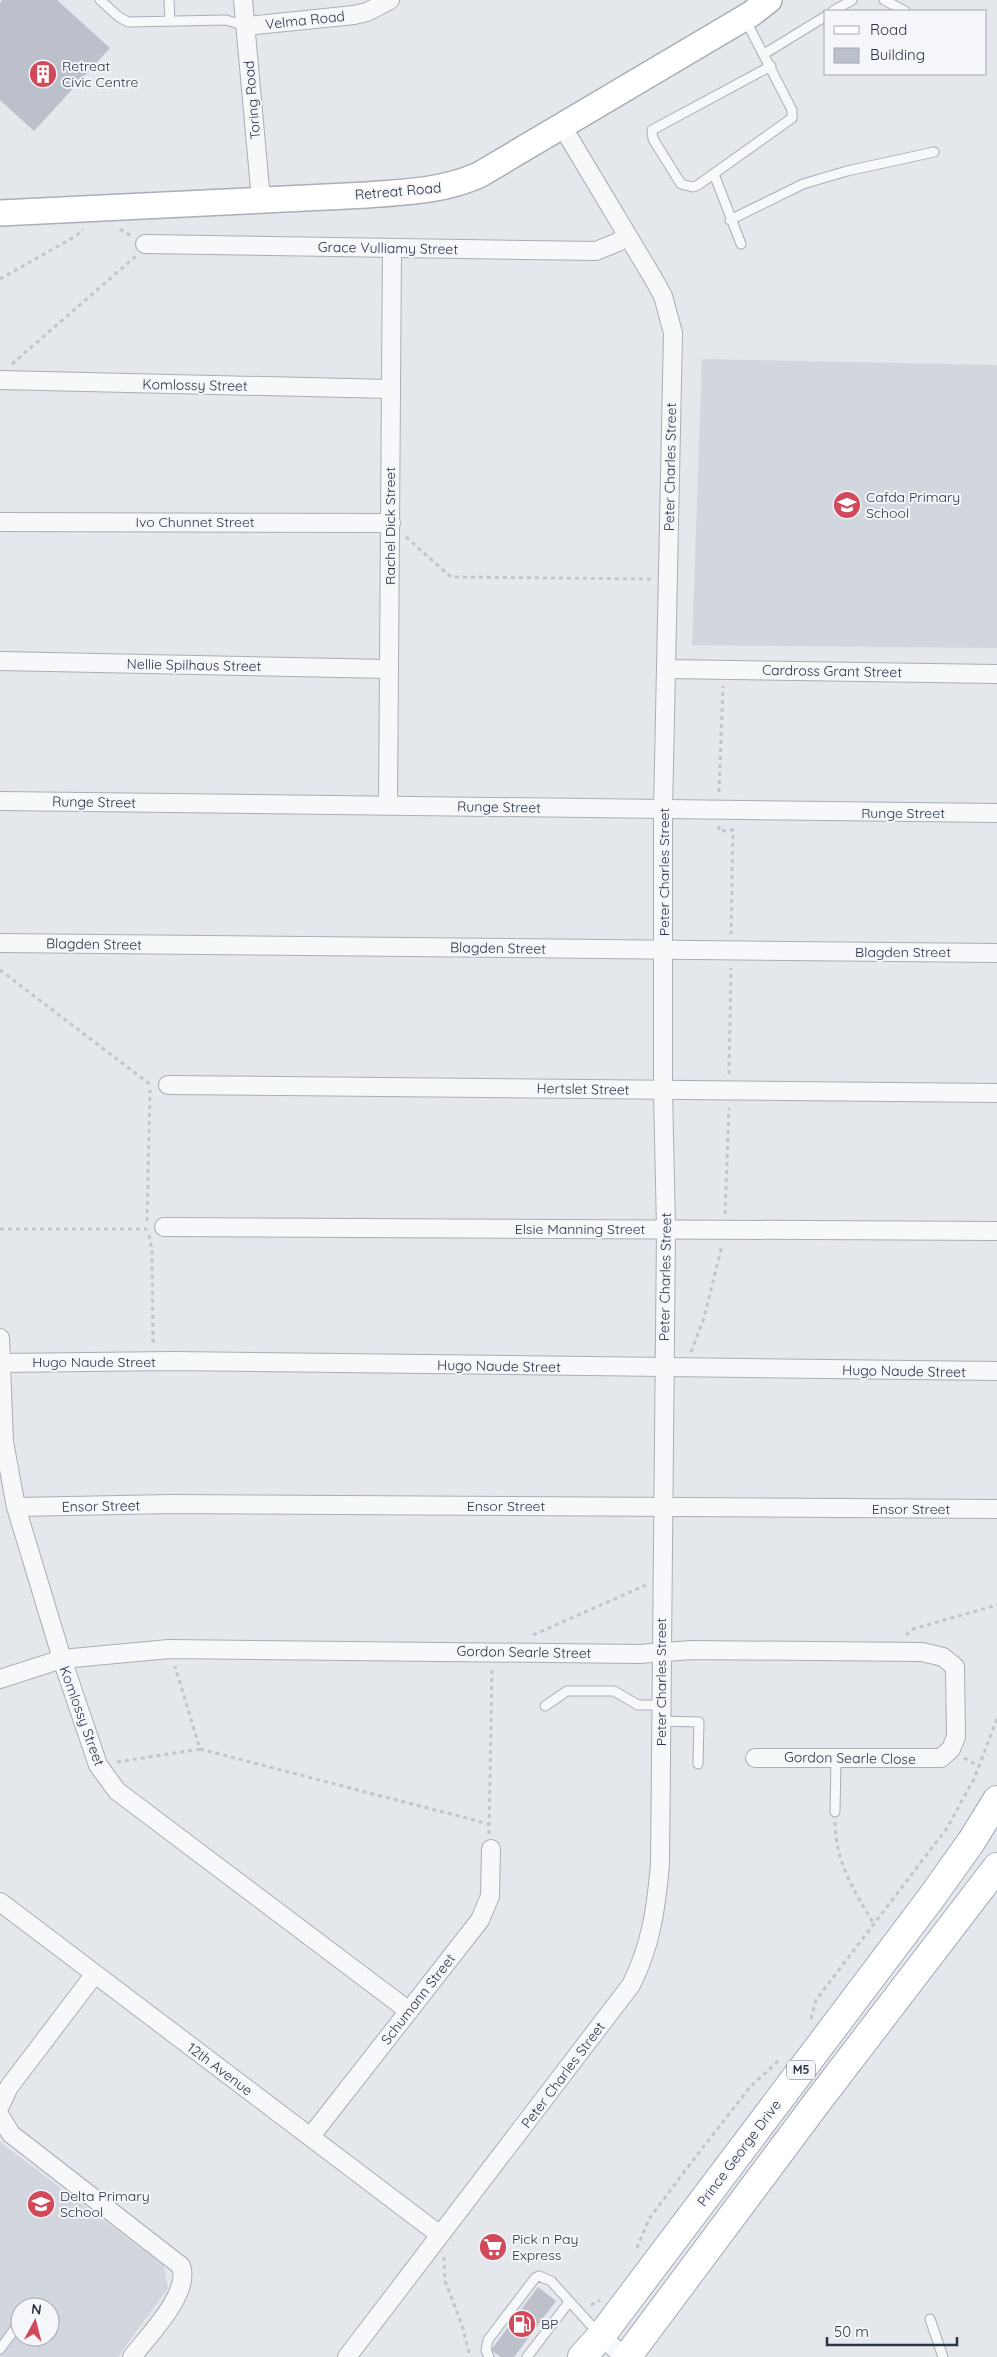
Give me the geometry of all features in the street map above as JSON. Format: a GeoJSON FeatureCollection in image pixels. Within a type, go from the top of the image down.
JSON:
{"type":"FeatureCollection","features":[{"type":"Feature","properties":{"kind":"main road","name":"Retreat Road"},"geometry":{"type":"LineString","coordinates":[[0,213],[425,191],[452,186],[479,175],[755,11],[763,11],[784,0]]}},
{"type":"Feature","properties":{"kind":"main road","name":"Prince George Drive"},"geometry":{"type":"LineString","coordinates":[[582,2357],[601,2336],[942,1883],[972,1842],[997,1800]]}},
{"type":"Feature","properties":{"kind":"main road","name":"M5"},"geometry":{"type":"LineString","coordinates":[[626,2357],[997,1867]]}},
{"type":"Feature","properties":{"kind":"street","name":"Toring Road"},"geometry":{"type":"LineString","coordinates":[[243,0],[261,200]]}},
{"type":"Feature","properties":{"kind":"street","name":"Velma Road"},"geometry":{"type":"LineString","coordinates":[[246,26],[354,15],[367,12],[390,0]]}},
{"type":"Feature","properties":{"kind":"street","name":"Peter Charles Street"},"geometry":{"type":"LineString","coordinates":[[347,2357],[631,1985],[649,1945],[656,1910],[659,1874],[666,1229],[663,1090],[665,950],[663,811],[673,333],[663,296],[562,126]]}},
{"type":"Feature","properties":{"kind":"street","name":"Grace Vulliamy Street"},"geometry":{"type":"LineString","coordinates":[[145,244],[596,251],[618,242],[626,236]]}},
{"type":"Feature","properties":{"kind":"street","name":"Rachel Dick Street"},"geometry":{"type":"LineString","coordinates":[[388,804],[392,248]]}},
{"type":"Feature","properties":{"kind":"street","name":"Komlossy Street"},"geometry":{"type":"LineString","coordinates":[[3,374],[390,390]]}},
{"type":"Feature","properties":{"kind":"street","name":"Ivo Chunnet Street"},"geometry":{"type":"LineString","coordinates":[[0,522],[391,523]]}},
{"type":"Feature","properties":{"kind":"street","name":"Nellie Spilhaus Street"},"geometry":{"type":"LineString","coordinates":[[0,661],[389,668]]}},
{"type":"Feature","properties":{"kind":"street","name":"Cardross Grant Street"},"geometry":{"type":"LineString","coordinates":[[666,669],[997,674]]}},
{"type":"Feature","properties":{"kind":"street","name":"Runge Street"},"geometry":{"type":"LineString","coordinates":[[0,801],[388,804],[663,811],[997,814]]}},
{"type":"Feature","properties":{"kind":"street","name":"Blagden Street"},"geometry":{"type":"LineString","coordinates":[[0,943],[997,953]]}},
{"type":"Feature","properties":{"kind":"street","name":"Hertslet Street"},"geometry":{"type":"LineString","coordinates":[[168,1084],[997,1093]]}},
{"type":"Feature","properties":{"kind":"street","name":"Elsie Manning Street"},"geometry":{"type":"LineString","coordinates":[[155,1227],[997,1232]]}},
{"type":"Feature","properties":{"kind":"street","name":"Komlossy Street"},"geometry":{"type":"LineString","coordinates":[[0,1338],[4,1442],[16,1507],[62,1659],[98,1765],[117,1790],[409,2011]]}},
{"type":"Feature","properties":{"kind":"street","name":"Hugo Naude Street"},"geometry":{"type":"LineString","coordinates":[[1,1363],[153,1362],[997,1372]]}},
{"type":"Feature","properties":{"kind":"street","name":"Ensor Street"},"geometry":{"type":"LineString","coordinates":[[16,1507],[171,1504],[997,1509]]}},
{"type":"Feature","properties":{"kind":"street","name":"Gordon Searle Street"},"geometry":{"type":"LineString","coordinates":[[0,1679],[62,1659],[169,1649],[639,1654],[692,1650],[936,1654],[944,1656],[956,1667],[956,1737],[951,1749],[945,1755]]}},
{"type":"Feature","properties":{"kind":"street","name":"Gordon Searle Close"},"geometry":{"type":"LineString","coordinates":[[755,1758],[934,1759],[945,1755]]}},
{"type":"Feature","properties":{"kind":"street","name":"Schumann Street"},"geometry":{"type":"LineString","coordinates":[[311,2136],[480,1920],[490,1896],[491,1849]]}},
{"type":"Feature","properties":{"kind":"street","name":"12th Avenue"},"geometry":{"type":"LineString","coordinates":[[0,1902],[440,2235]]}},
{"type":"Feature","properties":{"kind":"street"},"geometry":{"type":"LineString","coordinates":[[0,2106],[9,2087],[94,1974]]}},
{"type":"Feature","properties":{"kind":"street"},"geometry":{"type":"LineString","coordinates":[[0,2116],[11,2134],[181,2266],[184,2277],[178,2295],[132,2357]]}},
{"type":"Feature","properties":{"kind":"street"},"geometry":{"type":"LineString","coordinates":[[601,2336],[626,2357]]}},
{"type":"Feature","properties":{"kind":"lane"},"geometry":{"type":"LineString","coordinates":[[100,0],[119,17],[128,22],[226,20],[246,26]]}},
{"type":"Feature","properties":{"kind":"lane"},"geometry":{"type":"LineString","coordinates":[[835,10],[852,0]]}},
{"type":"Feature","properties":{"kind":"lane"},"geometry":{"type":"LineString","coordinates":[[884,0],[903,10]]}},
{"type":"Feature","properties":{"kind":"lane"},"geometry":{"type":"LineString","coordinates":[[168,1],[170,21]]}},
{"type":"Feature","properties":{"kind":"lane"},"geometry":{"type":"LineString","coordinates":[[755,11],[764,54],[771,66],[792,110],[792,118],[698,185],[692,187],[680,184],[653,139],[652,130],[771,66]]}},
{"type":"Feature","properties":{"kind":"lane"},"geometry":{"type":"LineString","coordinates":[[764,54],[824,17]]}},
{"type":"Feature","properties":{"kind":"lane"},"geometry":{"type":"LineString","coordinates":[[730,220],[803,184],[847,171],[934,152]]}},
{"type":"Feature","properties":{"kind":"lane"},"geometry":{"type":"LineString","coordinates":[[714,174],[730,220],[741,244]]}},
{"type":"Feature","properties":{"kind":"lane"},"geometry":{"type":"LineString","coordinates":[[545,1706],[567,1691],[614,1691],[638,1705],[660,1713],[699,1722],[698,1764]]}},
{"type":"Feature","properties":{"kind":"lane"},"geometry":{"type":"LineString","coordinates":[[835,1812],[836,1758]]}},
{"type":"Feature","properties":{"kind":"lane"},"geometry":{"type":"LineString","coordinates":[[489,2357],[486,2350],[488,2340],[535,2278],[546,2278],[601,2336]]}},
{"type":"Feature","properties":{"kind":"lane"},"geometry":{"type":"LineString","coordinates":[[527,2357],[569,2302]]}},
{"type":"Feature","properties":{"kind":"lane"},"geometry":{"type":"LineString","coordinates":[[930,2319],[943,2357]]}},
{"type":"Feature","properties":{"kind":"lane"},"geometry":{"type":"LineString","coordinates":[[0,2349],[10,2336]]}},
{"type":"Feature","properties":{"kind":"path"},"geometry":{"type":"LineString","coordinates":[[0,279],[76,236],[85,227]]}},
{"type":"Feature","properties":{"kind":"path"},"geometry":{"type":"LineString","coordinates":[[3,374],[135,257],[145,244]]}},
{"type":"Feature","properties":{"kind":"path"},"geometry":{"type":"LineString","coordinates":[[391,523],[451,577],[668,579]]}},
{"type":"Feature","properties":{"kind":"path"},"geometry":{"type":"LineString","coordinates":[[685,1368],[704,1318],[724,1230],[729,1091],[733,830],[719,830],[723,685],[748,670]]}},
{"type":"Feature","properties":{"kind":"path"},"geometry":{"type":"LineString","coordinates":[[0,970],[151,1085],[168,1084]]}},
{"type":"Feature","properties":{"kind":"path"},"geometry":{"type":"LineString","coordinates":[[151,1085],[155,1227],[152,1251],[153,1362]]}},
{"type":"Feature","properties":{"kind":"path"},"geometry":{"type":"LineString","coordinates":[[0,1229],[155,1227]]}},
{"type":"Feature","properties":{"kind":"path"},"geometry":{"type":"LineString","coordinates":[[524,1639],[661,1578]]}},
{"type":"Feature","properties":{"kind":"path"},"geometry":{"type":"LineString","coordinates":[[887,1652],[913,1629],[997,1605]]}},
{"type":"Feature","properties":{"kind":"path"},"geometry":{"type":"LineString","coordinates":[[169,1649],[200,1749]]}},
{"type":"Feature","properties":{"kind":"path"},"geometry":{"type":"LineString","coordinates":[[491,1849],[488,1824],[493,1652]]}},
{"type":"Feature","properties":{"kind":"path"},"geometry":{"type":"LineString","coordinates":[[810,2023],[816,2000],[948,1828],[974,1779],[997,1719]]}},
{"type":"Feature","properties":{"kind":"path"},"geometry":{"type":"LineString","coordinates":[[98,1765],[200,1749],[488,1824]]}},
{"type":"Feature","properties":{"kind":"path"},"geometry":{"type":"LineString","coordinates":[[835,1812],[835,1838],[840,1862],[854,1891],[874,1924]]}},
{"type":"Feature","properties":{"kind":"path"},"geometry":{"type":"LineString","coordinates":[[634,2256],[649,2220],[750,2086],[781,2059]]}},
{"type":"Feature","properties":{"kind":"path"},"geometry":{"type":"LineString","coordinates":[[438,2253],[445,2258],[445,2282],[462,2325],[470,2357]]}},
{"type":"Feature","properties":{"kind":"path"},"geometry":{"type":"LineString","coordinates":[[591,2305],[601,2299]]}},
{"type":"Feature","properties":{"kind":"shaded area","name":"Cafda Primary School"},"geometry":{"type":"Polygon","coordinates":[[[702,359],[997,365],[997,648],[692,645],[702,359]]]}},
{"type":"Feature","properties":{"kind":"shaded area","name":"Delta Primary School"},"geometry":{"type":"Polygon","coordinates":[[[0,2142],[164,2266],[168,2288],[118,2357],[0,2357],[0,2142]]]}},
{"type":"Feature","properties":{"kind":"building","name":"Retreat Civic Centre"},"geometry":{"type":"Polygon","coordinates":[[[2,0],[57,0],[110,48],[34,131],[0,100],[0,3],[2,0]]]}},
{"type":"Feature","properties":{"kind":"building"},"geometry":{"type":"Polygon","coordinates":[[[538,2287],[556,2301],[514,2357],[501,2357],[491,2350],[538,2287]]]}},
{"type":"Feature","properties":{"kind":"place","name":"Retreat Civic Centre"},"geometry":{"type":"Point","coordinates":[43,74]}},
{"type":"Feature","properties":{"kind":"place","name":"Cafda Primary School"},"geometry":{"type":"Point","coordinates":[847,505]}},
{"type":"Feature","properties":{"kind":"place","name":"Delta Primary School"},"geometry":{"type":"Point","coordinates":[41,2204]}},
{"type":"Feature","properties":{"kind":"place","name":"Pick n Pay Express"},"geometry":{"type":"Point","coordinates":[493,2247]}},
{"type":"Feature","properties":{"kind":"place","name":"BP"},"geometry":{"type":"Point","coordinates":[522,2324]}}]}
